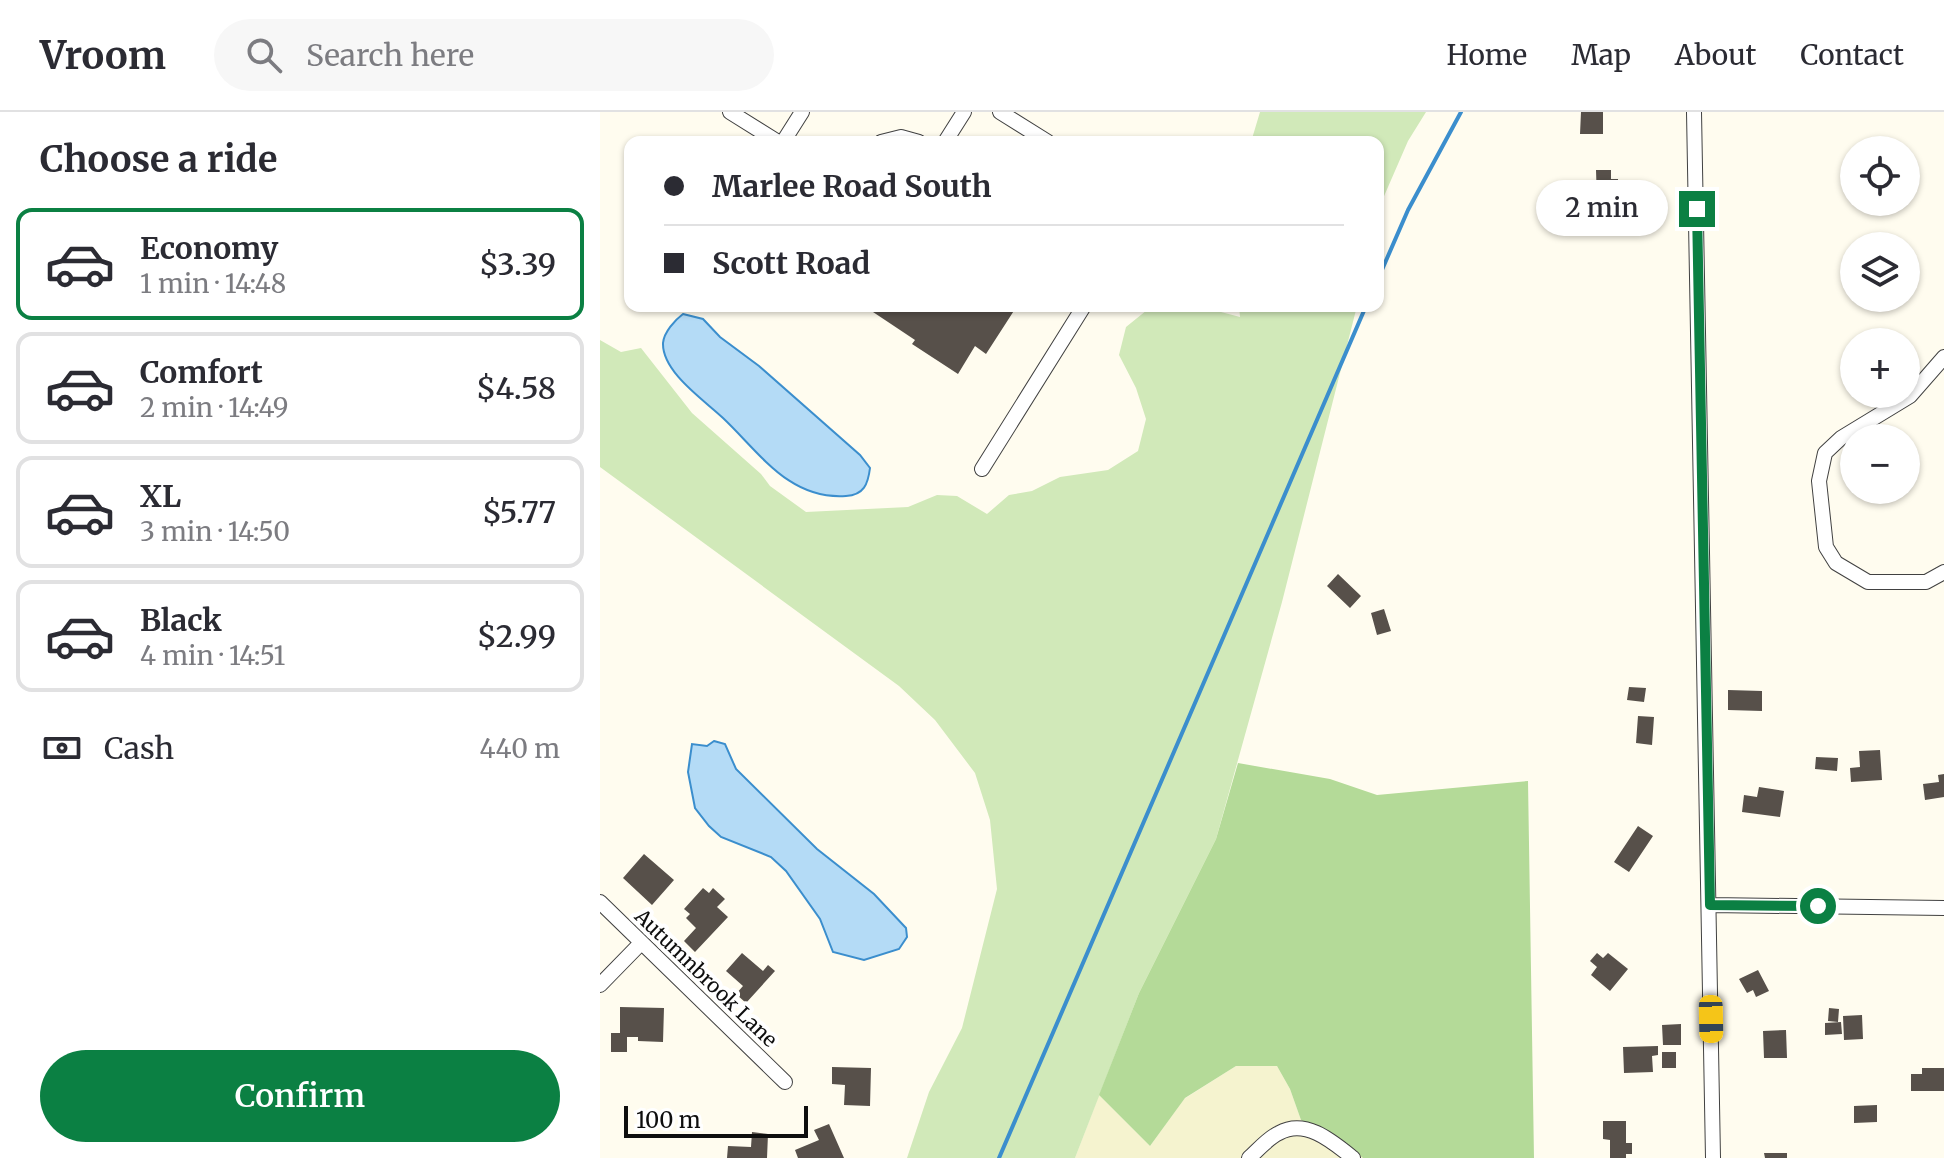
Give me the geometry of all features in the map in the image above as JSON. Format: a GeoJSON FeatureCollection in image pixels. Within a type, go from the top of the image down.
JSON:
{"type":"FeatureCollection","features":[{"type":"Feature","properties":{"kind":"street"},"geometry":{"type":"LineString","coordinates":[[730,112],[770,136]]}},
{"type":"Feature","properties":{"kind":"street"},"geometry":{"type":"LineString","coordinates":[[784,136],[802,112]]}},
{"type":"Feature","properties":{"kind":"street"},"geometry":{"type":"LineString","coordinates":[[949,136],[964,112]]}},
{"type":"Feature","properties":{"kind":"street"},"geometry":{"type":"LineString","coordinates":[[1000,112],[1038,136]]}},
{"type":"Feature","properties":{"kind":"street"},"geometry":{"type":"LineString","coordinates":[[1694,112],[1713,1158]]}},
{"type":"Feature","properties":{"kind":"street"},"geometry":{"type":"LineString","coordinates":[[982,469],[1080,312]]}},
{"type":"Feature","properties":{"kind":"street"},"geometry":{"type":"LineString","coordinates":[[1944,357],[1910,396],[1841,438],[1825,453],[1819,481],[1826,547],[1836,563],[1868,582],[1926,582],[1944,572]]}},
{"type":"Feature","properties":{"kind":"street","name":"Autumnbrook Lane"},"geometry":{"type":"LineString","coordinates":[[600,902],[785,1082]]}},
{"type":"Feature","properties":{"kind":"street"},"geometry":{"type":"LineString","coordinates":[[1710,905],[1944,908]]}},
{"type":"Feature","properties":{"kind":"street"},"geometry":{"type":"LineString","coordinates":[[600,985],[641,943]]}},
{"type":"Feature","properties":{"kind":"street"},"geometry":{"type":"LineString","coordinates":[[1249,1158],[1279,1133],[1303,1128],[1327,1138],[1353,1158]]}},
{"type":"Feature","properties":{"kind":"shaded area"},"geometry":{"type":"Polygon","coordinates":[[[1236,1066],[1277,1066],[1290,1089],[1301,1120],[1341,1141],[1363,1158],[1075,1158],[1099,1095],[1150,1146],[1184,1099],[1236,1066]]]}},
{"type":"Feature","properties":{"kind":"green space"},"geometry":{"type":"Polygon","coordinates":[[[1260,112],[1426,112],[1408,141],[1384,196],[1384,136],[1253,136],[1260,112]]]}},
{"type":"Feature","properties":{"kind":"green space"},"geometry":{"type":"Polygon","coordinates":[[[1145,312],[1221,312],[1240,317],[1240,312],[1355,312],[1282,602],[1216,839],[1139,993],[1075,1158],[907,1158],[929,1092],[962,1028],[997,889],[990,820],[975,773],[935,720],[899,686],[600,467],[600,340],[621,352],[641,348],[692,413],[761,474],[770,486],[806,512],[908,507],[937,495],[957,496],[987,514],[1009,495],[1032,491],[1060,477],[1108,470],[1138,451],[1146,419],[1136,388],[1119,355],[1126,327],[1145,312]]]}},
{"type":"Feature","properties":{"kind":"green space"},"geometry":{"type":"Polygon","coordinates":[[[1238,763],[1330,779],[1377,795],[1528,781],[1534,1158],[1363,1158],[1341,1141],[1301,1120],[1290,1089],[1277,1066],[1236,1066],[1185,1098],[1150,1146],[1099,1095],[1139,993],[1216,839],[1238,763]]]}},
{"type":"Feature","properties":{"kind":"water"},"geometry":{"type":"Polygon","coordinates":[[[683,314],[703,319],[720,337],[759,366],[860,455],[870,468],[861,491],[846,496],[826,495],[792,482],[777,472],[686,385],[669,364],[663,343],[670,327],[683,314]]]}},
{"type":"Feature","properties":{"kind":"water"},"geometry":{"type":"Polygon","coordinates":[[[714,741],[725,744],[736,769],[817,849],[874,894],[906,928],[907,937],[899,949],[864,960],[833,952],[820,919],[786,871],[771,857],[721,837],[709,826],[695,808],[688,772],[692,744],[707,746],[714,741]]]}},
{"type":"Feature","properties":{"kind":"building"},"geometry":{"type":"Polygon","coordinates":[[[1581,112],[1603,112],[1603,134],[1580,134],[1581,112]]]}},
{"type":"Feature","properties":{"kind":"building"},"geometry":{"type":"Polygon","coordinates":[[[1596,170],[1611,170],[1611,179],[1618,179],[1618,187],[1612,187],[1611,202],[1597,202],[1596,170]]]}},
{"type":"Feature","properties":{"kind":"building"},"geometry":{"type":"Polygon","coordinates":[[[873,312],[1013,312],[986,354],[975,346],[958,374],[912,344],[915,340],[873,312]]]}},
{"type":"Feature","properties":{"kind":"building"},"geometry":{"type":"Polygon","coordinates":[[[1338,574],[1361,596],[1350,608],[1327,586],[1338,574]]]}},
{"type":"Feature","properties":{"kind":"building"},"geometry":{"type":"Polygon","coordinates":[[[1384,609],[1391,631],[1377,635],[1371,613],[1384,609]]]}},
{"type":"Feature","properties":{"kind":"building"},"geometry":{"type":"Polygon","coordinates":[[[1629,687],[1646,688],[1644,702],[1627,700],[1629,687]]]}},
{"type":"Feature","properties":{"kind":"building"},"geometry":{"type":"Polygon","coordinates":[[[1728,690],[1762,691],[1762,711],[1728,710],[1728,690]]]}},
{"type":"Feature","properties":{"kind":"building"},"geometry":{"type":"Polygon","coordinates":[[[1638,716],[1654,717],[1652,745],[1636,743],[1638,716]]]}},
{"type":"Feature","properties":{"kind":"building"},"geometry":{"type":"Polygon","coordinates":[[[1880,750],[1882,780],[1851,782],[1850,768],[1860,767],[1859,751],[1880,750]]]}},
{"type":"Feature","properties":{"kind":"building"},"geometry":{"type":"Polygon","coordinates":[[[1816,757],[1838,758],[1837,771],[1815,769],[1816,757]]]}},
{"type":"Feature","properties":{"kind":"building"},"geometry":{"type":"Polygon","coordinates":[[[1944,774],[1944,797],[1925,800],[1923,784],[1939,782],[1938,775],[1944,774]]]}},
{"type":"Feature","properties":{"kind":"building"},"geometry":{"type":"Polygon","coordinates":[[[1759,787],[1784,791],[1780,817],[1742,812],[1744,795],[1757,797],[1759,787]]]}},
{"type":"Feature","properties":{"kind":"building"},"geometry":{"type":"Polygon","coordinates":[[[1638,826],[1653,836],[1629,872],[1614,862],[1638,826]]]}},
{"type":"Feature","properties":{"kind":"building"},"geometry":{"type":"Polygon","coordinates":[[[644,854],[674,880],[652,905],[623,878],[644,854]]]}},
{"type":"Feature","properties":{"kind":"building"},"geometry":{"type":"Polygon","coordinates":[[[703,888],[709,893],[713,888],[725,899],[717,907],[728,917],[695,952],[684,941],[696,928],[686,918],[690,914],[684,909],[703,888]]]}},
{"type":"Feature","properties":{"kind":"building"},"geometry":{"type":"Polygon","coordinates":[[[742,953],[763,971],[768,965],[775,971],[746,1003],[736,994],[743,986],[726,971],[742,953]]]}},
{"type":"Feature","properties":{"kind":"building"},"geometry":{"type":"Polygon","coordinates":[[[1597,953],[1603,958],[1608,953],[1628,969],[1610,991],[1591,975],[1597,967],[1590,961],[1597,953]]]}},
{"type":"Feature","properties":{"kind":"building"},"geometry":{"type":"Polygon","coordinates":[[[1758,970],[1769,991],[1756,997],[1753,990],[1747,993],[1739,979],[1758,970]]]}},
{"type":"Feature","properties":{"kind":"building"},"geometry":{"type":"Polygon","coordinates":[[[620,1007],[664,1008],[663,1042],[638,1041],[638,1037],[627,1037],[627,1052],[611,1052],[611,1033],[620,1033],[620,1007]]]}},
{"type":"Feature","properties":{"kind":"building"},"geometry":{"type":"Polygon","coordinates":[[[1829,1008],[1839,1009],[1838,1022],[1828,1021],[1829,1008]]]}},
{"type":"Feature","properties":{"kind":"building"},"geometry":{"type":"Polygon","coordinates":[[[1862,1015],[1863,1039],[1844,1040],[1843,1016],[1862,1015]]]}},
{"type":"Feature","properties":{"kind":"building"},"geometry":{"type":"Polygon","coordinates":[[[1841,1022],[1842,1034],[1825,1035],[1825,1023],[1841,1022]]]}},
{"type":"Feature","properties":{"kind":"building"},"geometry":{"type":"Polygon","coordinates":[[[1681,1024],[1681,1045],[1663,1045],[1662,1025],[1681,1024]]]}},
{"type":"Feature","properties":{"kind":"building"},"geometry":{"type":"Polygon","coordinates":[[[1786,1030],[1787,1058],[1764,1058],[1763,1031],[1786,1030]]]}},
{"type":"Feature","properties":{"kind":"building"},"geometry":{"type":"Polygon","coordinates":[[[1658,1046],[1658,1055],[1652,1056],[1653,1072],[1624,1073],[1623,1047],[1658,1046]]]}},
{"type":"Feature","properties":{"kind":"building"},"geometry":{"type":"Polygon","coordinates":[[[1662,1052],[1676,1052],[1676,1068],[1662,1068],[1662,1052]]]}},
{"type":"Feature","properties":{"kind":"building"},"geometry":{"type":"Polygon","coordinates":[[[832,1067],[871,1068],[870,1106],[844,1105],[845,1085],[832,1084],[832,1067]]]}},
{"type":"Feature","properties":{"kind":"building"},"geometry":{"type":"Polygon","coordinates":[[[1922,1068],[1944,1068],[1944,1091],[1911,1091],[1911,1074],[1922,1074],[1922,1068]]]}},
{"type":"Feature","properties":{"kind":"building"},"geometry":{"type":"Polygon","coordinates":[[[1877,1105],[1877,1122],[1854,1123],[1854,1106],[1877,1105]]]}},
{"type":"Feature","properties":{"kind":"building"},"geometry":{"type":"Polygon","coordinates":[[[1603,1121],[1626,1121],[1626,1143],[1632,1143],[1632,1154],[1626,1154],[1626,1158],[1610,1158],[1610,1140],[1603,1139],[1603,1121]]]}},
{"type":"Feature","properties":{"kind":"building"},"geometry":{"type":"Polygon","coordinates":[[[829,1124],[844,1158],[798,1158],[795,1150],[819,1140],[814,1130],[829,1124]]]}},
{"type":"Feature","properties":{"kind":"building"},"geometry":{"type":"Polygon","coordinates":[[[752,1132],[768,1134],[767,1158],[727,1158],[728,1146],[751,1147],[752,1132]]]}},
{"type":"Feature","properties":{"kind":"building"},"geometry":{"type":"Polygon","coordinates":[[[1764,1153],[1787,1153],[1787,1158],[1765,1158],[1764,1153]]]}},
{"type":"Feature","properties":{"kind":"waterway"},"geometry":{"type":"LineString","coordinates":[[1384,265],[1408,210],[1461,112]]}},
{"type":"Feature","properties":{"kind":"waterway"},"geometry":{"type":"LineString","coordinates":[[999,1158],[1363,312]]}},
{"type":"Feature","properties":{"kind":"route"},"geometry":{"type":"LineString","coordinates":[[1697,209],[1710,905],[1818,906]]}}]}
